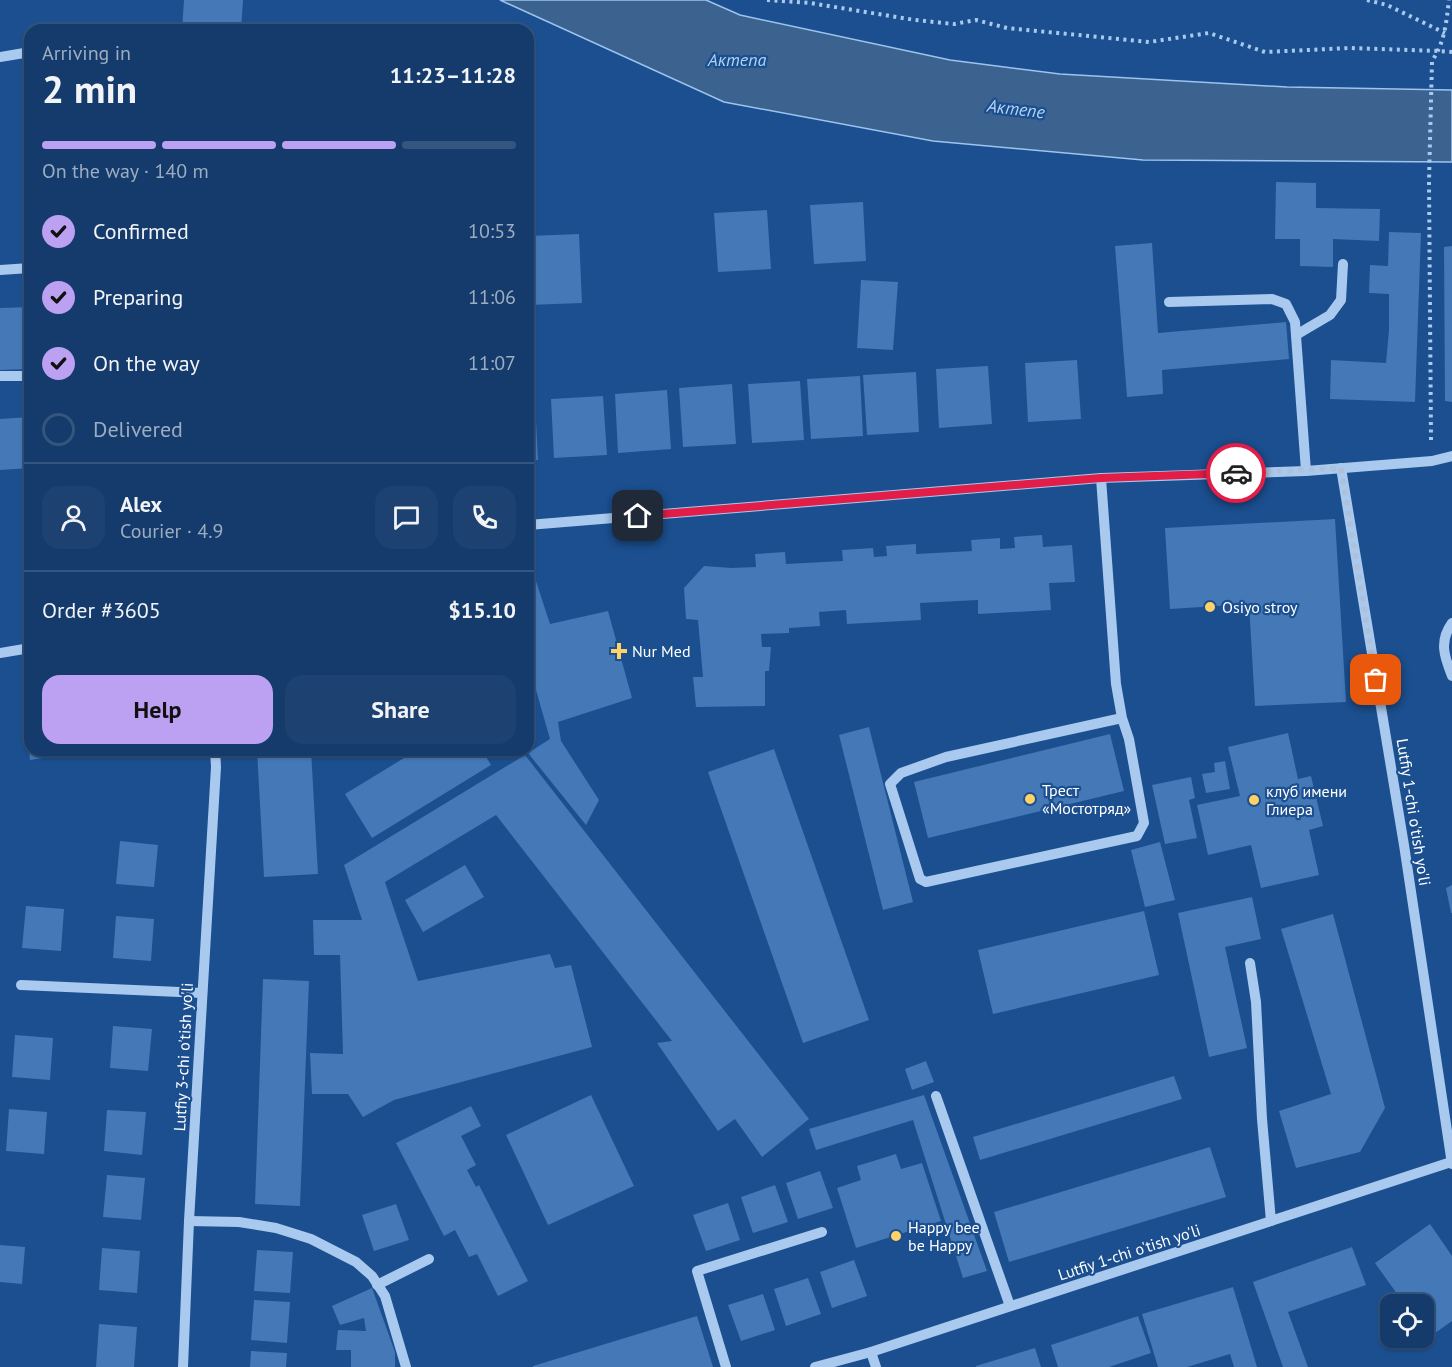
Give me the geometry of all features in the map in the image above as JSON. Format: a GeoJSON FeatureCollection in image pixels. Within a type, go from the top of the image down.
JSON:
{"type":"FeatureCollection","features":[{"type":"Feature","properties":{"kind":"street"},"geometry":{"type":"LineString","coordinates":[[0,57],[24,53]]}},
{"type":"Feature","properties":{"kind":"street"},"geometry":{"type":"LineString","coordinates":[[1296,335],[1330,315],[1341,300],[1343,264]]}},
{"type":"Feature","properties":{"kind":"street"},"geometry":{"type":"LineString","coordinates":[[0,270],[24,268]]}},
{"type":"Feature","properties":{"kind":"street"},"geometry":{"type":"LineString","coordinates":[[1169,302],[1272,299],[1286,304],[1295,322],[1306,471]]}},
{"type":"Feature","properties":{"kind":"street"},"geometry":{"type":"LineString","coordinates":[[0,376],[24,376]]}},
{"type":"Feature","properties":{"kind":"street"},"geometry":{"type":"LineString","coordinates":[[534,525],[1101,478],[1306,471],[1432,461],[1452,456]]}},
{"type":"Feature","properties":{"kind":"street","name":"Lutfiy 1-chi o'tish yo'li"},"geometry":{"type":"LineString","coordinates":[[815,1367],[871,1352],[1452,1163],[1404,845],[1341,468]]}},
{"type":"Feature","properties":{"kind":"street"},"geometry":{"type":"LineString","coordinates":[[1101,478],[1116,684],[1122,718],[1129,739],[1144,823],[1137,836],[926,882],[920,879],[890,784],[901,773],[946,757],[1122,718]]}},
{"type":"Feature","properties":{"kind":"street"},"geometry":{"type":"LineString","coordinates":[[1452,623],[1445,632],[1444,648],[1452,676]]}},
{"type":"Feature","properties":{"kind":"street"},"geometry":{"type":"LineString","coordinates":[[0,653],[24,649]]}},
{"type":"Feature","properties":{"kind":"street","name":"Lutfiy 3-chi o'tish yo'li"},"geometry":{"type":"LineString","coordinates":[[183,1367],[215,756]]}},
{"type":"Feature","properties":{"kind":"street"},"geometry":{"type":"LineString","coordinates":[[1250,963],[1256,1002],[1262,1119],[1271,1221]]}},
{"type":"Feature","properties":{"kind":"street"},"geometry":{"type":"LineString","coordinates":[[21,985],[202,993]]}},
{"type":"Feature","properties":{"kind":"street"},"geometry":{"type":"LineString","coordinates":[[936,1096],[1010,1306]]}},
{"type":"Feature","properties":{"kind":"street"},"geometry":{"type":"LineString","coordinates":[[189,1221],[239,1222],[276,1228],[311,1239],[356,1262],[372,1276],[385,1296],[406,1367]]}},
{"type":"Feature","properties":{"kind":"street"},"geometry":{"type":"LineString","coordinates":[[726,1367],[697,1271],[822,1232]]}},
{"type":"Feature","properties":{"kind":"street"},"geometry":{"type":"LineString","coordinates":[[377,1285],[429,1260]]}},
{"type":"Feature","properties":{"kind":"street"},"geometry":{"type":"LineString","coordinates":[[871,1352],[876,1367]]}},
{"type":"Feature","properties":{"kind":"path"},"geometry":{"type":"LineString","coordinates":[[767,0],[810,3],[915,20],[954,24],[976,20],[1007,28],[1149,42],[1209,33],[1265,52],[1350,48],[1452,52]]}},
{"type":"Feature","properties":{"kind":"path"},"geometry":{"type":"LineString","coordinates":[[1367,0],[1387,5],[1445,33]]}},
{"type":"Feature","properties":{"kind":"path"},"geometry":{"type":"LineString","coordinates":[[1432,461],[1429,181],[1432,61],[1439,51],[1445,33],[1449,0]]}},
{"type":"Feature","properties":{"kind":"water","name":"Актепа"},"geometry":{"type":"Polygon","coordinates":[[[500,0],[706,0],[740,15],[950,60],[1060,74],[1287,87],[1452,90],[1452,162],[1143,160],[933,141],[724,102],[500,0]]]}},
{"type":"Feature","properties":{"kind":"building"},"geometry":{"type":"Polygon","coordinates":[[[184,0],[243,0],[241,24],[182,24],[184,0]]]}},
{"type":"Feature","properties":{"kind":"building"},"geometry":{"type":"Polygon","coordinates":[[[1276,182],[1316,183],[1316,208],[1380,209],[1379,241],[1333,239],[1333,267],[1300,266],[1300,239],[1275,239],[1276,182]]]}},
{"type":"Feature","properties":{"kind":"building"},"geometry":{"type":"Polygon","coordinates":[[[863,202],[866,261],[814,264],[810,205],[863,202]]]}},
{"type":"Feature","properties":{"kind":"building"},"geometry":{"type":"Polygon","coordinates":[[[767,210],[771,269],[718,272],[714,213],[767,210]]]}},
{"type":"Feature","properties":{"kind":"building"},"geometry":{"type":"Polygon","coordinates":[[[1389,232],[1421,233],[1415,402],[1330,399],[1331,360],[1386,363],[1389,294],[1369,293],[1370,265],[1388,266],[1389,232]]]}},
{"type":"Feature","properties":{"kind":"building"},"geometry":{"type":"Polygon","coordinates":[[[579,234],[582,303],[534,305],[534,236],[579,234]]]}},
{"type":"Feature","properties":{"kind":"building"},"geometry":{"type":"Polygon","coordinates":[[[1152,243],[1158,333],[1286,322],[1289,359],[1162,370],[1163,394],[1127,397],[1115,246],[1152,243]]]}},
{"type":"Feature","properties":{"kind":"building"},"geometry":{"type":"Polygon","coordinates":[[[1452,246],[1452,402],[1445,401],[1444,247],[1452,246]]]}},
{"type":"Feature","properties":{"kind":"building"},"geometry":{"type":"Polygon","coordinates":[[[861,280],[898,282],[893,350],[857,348],[861,280]]]}},
{"type":"Feature","properties":{"kind":"building"},"geometry":{"type":"Polygon","coordinates":[[[24,307],[24,369],[0,370],[0,308],[24,307]]]}},
{"type":"Feature","properties":{"kind":"building"},"geometry":{"type":"Polygon","coordinates":[[[1077,360],[1081,419],[1028,422],[1025,363],[1077,360]]]}},
{"type":"Feature","properties":{"kind":"building"},"geometry":{"type":"Polygon","coordinates":[[[988,366],[992,424],[939,428],[936,369],[988,366]]]}},
{"type":"Feature","properties":{"kind":"building"},"geometry":{"type":"Polygon","coordinates":[[[916,372],[919,432],[867,435],[863,375],[916,372]]]}},
{"type":"Feature","properties":{"kind":"building"},"geometry":{"type":"Polygon","coordinates":[[[860,376],[863,436],[811,439],[807,379],[860,376]]]}},
{"type":"Feature","properties":{"kind":"building"},"geometry":{"type":"Polygon","coordinates":[[[800,381],[804,440],[752,443],[748,384],[800,381]]]}},
{"type":"Feature","properties":{"kind":"building"},"geometry":{"type":"Polygon","coordinates":[[[732,384],[736,444],[683,447],[679,388],[732,384]]]}},
{"type":"Feature","properties":{"kind":"building"},"geometry":{"type":"Polygon","coordinates":[[[667,390],[671,449],[618,453],[615,394],[667,390]]]}},
{"type":"Feature","properties":{"kind":"building"},"geometry":{"type":"Polygon","coordinates":[[[603,396],[607,455],[554,458],[551,399],[603,396]]]}},
{"type":"Feature","properties":{"kind":"building"},"geometry":{"type":"Polygon","coordinates":[[[534,401],[535,401],[538,460],[534,460],[534,401]]]}},
{"type":"Feature","properties":{"kind":"building"},"geometry":{"type":"Polygon","coordinates":[[[24,417],[24,468],[0,470],[0,419],[24,417]]]}},
{"type":"Feature","properties":{"kind":"building"},"geometry":{"type":"Polygon","coordinates":[[[1335,519],[1346,702],[1255,706],[1249,604],[1170,609],[1165,528],[1335,519]]]}},
{"type":"Feature","properties":{"kind":"building"},"geometry":{"type":"Polygon","coordinates":[[[1042,535],[1043,547],[1072,545],[1075,582],[1049,583],[1051,610],[978,614],[978,600],[920,603],[921,620],[847,624],[846,610],[819,612],[820,626],[789,628],[789,633],[761,634],[762,647],[771,647],[769,671],[765,671],[765,706],[696,707],[693,677],[703,677],[698,620],[686,619],[684,588],[704,566],[756,567],[755,554],[785,552],[786,564],[843,561],[842,550],[873,548],[874,557],[887,556],[886,546],[916,544],[916,554],[972,551],[971,540],[1000,538],[1000,549],[1015,548],[1014,537],[1042,535]]]}},
{"type":"Feature","properties":{"kind":"building"},"geometry":{"type":"Polygon","coordinates":[[[534,575],[550,624],[608,611],[632,698],[558,722],[561,741],[599,800],[586,825],[530,756],[534,756],[534,749],[550,739],[534,683],[534,575]]]}},
{"type":"Feature","properties":{"kind":"building"},"geometry":{"type":"Polygon","coordinates":[[[869,727],[913,902],[883,910],[839,735],[869,727]]]}},
{"type":"Feature","properties":{"kind":"building"},"geometry":{"type":"Polygon","coordinates":[[[1288,733],[1298,779],[1311,776],[1323,826],[1309,830],[1319,875],[1261,888],[1251,845],[1208,855],[1197,805],[1240,796],[1228,747],[1288,733]]]}},
{"type":"Feature","properties":{"kind":"building"},"geometry":{"type":"Polygon","coordinates":[[[1110,734],[1124,791],[928,838],[914,782],[1110,734]]]}},
{"type":"Feature","properties":{"kind":"building"},"geometry":{"type":"Polygon","coordinates":[[[774,749],[869,1020],[803,1043],[708,772],[774,749]]]}},
{"type":"Feature","properties":{"kind":"building"},"geometry":{"type":"Polygon","coordinates":[[[30,756],[55,756],[30,760],[30,756]]]}},
{"type":"Feature","properties":{"kind":"building"},"geometry":{"type":"Polygon","coordinates":[[[135,756],[161,756],[161,758],[135,756]]]}},
{"type":"Feature","properties":{"kind":"building"},"geometry":{"type":"Polygon","coordinates":[[[257,756],[311,756],[318,874],[264,877],[257,756]]]}},
{"type":"Feature","properties":{"kind":"building"},"geometry":{"type":"Polygon","coordinates":[[[407,756],[486,756],[491,765],[372,838],[345,794],[407,756]]]}},
{"type":"Feature","properties":{"kind":"building"},"geometry":{"type":"Polygon","coordinates":[[[526,756],[809,1119],[762,1157],[735,1119],[718,1131],[657,1043],[672,1041],[496,815],[385,882],[418,981],[550,954],[555,968],[571,965],[592,1047],[394,1100],[363,1117],[348,1094],[312,1094],[310,1053],[343,1054],[340,955],[314,955],[313,920],[362,920],[344,865],[526,756]]]}},
{"type":"Feature","properties":{"kind":"building"},"geometry":{"type":"Polygon","coordinates":[[[1225,761],[1230,789],[1206,793],[1202,774],[1215,772],[1214,763],[1225,761]]]}},
{"type":"Feature","properties":{"kind":"building"},"geometry":{"type":"Polygon","coordinates":[[[1191,777],[1195,798],[1189,800],[1197,838],[1165,844],[1152,785],[1191,777]]]}},
{"type":"Feature","properties":{"kind":"building"},"geometry":{"type":"Polygon","coordinates":[[[120,841],[158,845],[154,887],[116,884],[120,841]]]}},
{"type":"Feature","properties":{"kind":"building"},"geometry":{"type":"Polygon","coordinates":[[[1160,842],[1175,900],[1145,907],[1131,850],[1160,842]]]}},
{"type":"Feature","properties":{"kind":"building"},"geometry":{"type":"Polygon","coordinates":[[[465,865],[484,897],[423,932],[405,900],[465,865]]]}},
{"type":"Feature","properties":{"kind":"building"},"geometry":{"type":"Polygon","coordinates":[[[1452,885],[1452,913],[1451,913],[1446,888],[1452,885]]]}},
{"type":"Feature","properties":{"kind":"building"},"geometry":{"type":"Polygon","coordinates":[[[1252,897],[1261,939],[1225,947],[1247,1048],[1209,1057],[1178,913],[1252,897]]]}},
{"type":"Feature","properties":{"kind":"building"},"geometry":{"type":"Polygon","coordinates":[[[26,906],[64,909],[61,951],[22,948],[26,906]]]}},
{"type":"Feature","properties":{"kind":"building"},"geometry":{"type":"Polygon","coordinates":[[[1144,911],[1159,975],[993,1014],[978,950],[1144,911]]]}},
{"type":"Feature","properties":{"kind":"building"},"geometry":{"type":"Polygon","coordinates":[[[1333,914],[1385,1108],[1360,1152],[1296,1168],[1279,1111],[1331,1094],[1281,929],[1333,914]]]}},
{"type":"Feature","properties":{"kind":"building"},"geometry":{"type":"Polygon","coordinates":[[[116,916],[154,919],[151,961],[113,958],[116,916]]]}},
{"type":"Feature","properties":{"kind":"building"},"geometry":{"type":"Polygon","coordinates":[[[263,979],[309,981],[300,1206],[255,1204],[263,979]]]}},
{"type":"Feature","properties":{"kind":"building"},"geometry":{"type":"Polygon","coordinates":[[[113,1026],[152,1029],[148,1071],[110,1068],[113,1026]]]}},
{"type":"Feature","properties":{"kind":"building"},"geometry":{"type":"Polygon","coordinates":[[[15,1035],[53,1038],[50,1080],[12,1077],[15,1035]]]}},
{"type":"Feature","properties":{"kind":"building"},"geometry":{"type":"Polygon","coordinates":[[[926,1061],[934,1082],[912,1090],[905,1069],[926,1061]]]}},
{"type":"Feature","properties":{"kind":"building"},"geometry":{"type":"Polygon","coordinates":[[[1174,1076],[1182,1099],[980,1160],[973,1137],[1174,1076]]]}},
{"type":"Feature","properties":{"kind":"building"},"geometry":{"type":"Polygon","coordinates":[[[591,1095],[634,1186],[548,1225],[506,1135],[591,1095]]]}},
{"type":"Feature","properties":{"kind":"building"},"geometry":{"type":"Polygon","coordinates":[[[924,1095],[987,1271],[963,1278],[913,1120],[816,1150],[809,1129],[924,1095]]]}},
{"type":"Feature","properties":{"kind":"building"},"geometry":{"type":"Polygon","coordinates":[[[471,1106],[481,1126],[461,1136],[476,1165],[467,1170],[476,1187],[479,1185],[528,1281],[498,1296],[477,1254],[469,1257],[455,1230],[444,1236],[396,1143],[471,1106]]]}},
{"type":"Feature","properties":{"kind":"building"},"geometry":{"type":"Polygon","coordinates":[[[9,1109],[47,1112],[44,1154],[6,1151],[9,1109]]]}},
{"type":"Feature","properties":{"kind":"building"},"geometry":{"type":"Polygon","coordinates":[[[107,1110],[146,1112],[142,1155],[104,1151],[107,1110]]]}},
{"type":"Feature","properties":{"kind":"building"},"geometry":{"type":"Polygon","coordinates":[[[1210,1147],[1226,1197],[1009,1262],[994,1212],[1210,1147]]]}},
{"type":"Feature","properties":{"kind":"building"},"geometry":{"type":"Polygon","coordinates":[[[896,1154],[901,1169],[922,1163],[941,1221],[856,1248],[837,1188],[861,1180],[857,1166],[896,1154]]]}},
{"type":"Feature","properties":{"kind":"building"},"geometry":{"type":"Polygon","coordinates":[[[820,1171],[833,1208],[798,1219],[786,1183],[820,1171]]]}},
{"type":"Feature","properties":{"kind":"building"},"geometry":{"type":"Polygon","coordinates":[[[107,1175],[145,1178],[141,1220],[103,1217],[107,1175]]]}},
{"type":"Feature","properties":{"kind":"building"},"geometry":{"type":"Polygon","coordinates":[[[775,1185],[788,1222],[753,1233],[741,1197],[775,1185]]]}},
{"type":"Feature","properties":{"kind":"building"},"geometry":{"type":"Polygon","coordinates":[[[728,1203],[740,1240],[706,1251],[693,1215],[728,1203]]]}},
{"type":"Feature","properties":{"kind":"building"},"geometry":{"type":"Polygon","coordinates":[[[396,1204],[409,1240],[374,1251],[362,1215],[396,1204]]]}},
{"type":"Feature","properties":{"kind":"building"},"geometry":{"type":"Polygon","coordinates":[[[1430,1224],[1452,1256],[1452,1321],[1434,1334],[1434,1294],[1397,1294],[1375,1263],[1430,1224]]]}},
{"type":"Feature","properties":{"kind":"building"},"geometry":{"type":"Polygon","coordinates":[[[0,1245],[25,1247],[22,1284],[0,1282],[0,1245]]]}},
{"type":"Feature","properties":{"kind":"building"},"geometry":{"type":"Polygon","coordinates":[[[1352,1247],[1366,1285],[1288,1312],[1308,1367],[1283,1367],[1253,1282],[1352,1247]]]}},
{"type":"Feature","properties":{"kind":"building"},"geometry":{"type":"Polygon","coordinates":[[[102,1248],[140,1251],[137,1293],[99,1290],[102,1248]]]}},
{"type":"Feature","properties":{"kind":"building"},"geometry":{"type":"Polygon","coordinates":[[[257,1250],[293,1252],[290,1293],[254,1291],[257,1250]]]}},
{"type":"Feature","properties":{"kind":"building"},"geometry":{"type":"Polygon","coordinates":[[[854,1260],[867,1296],[832,1308],[820,1272],[854,1260]]]}},
{"type":"Feature","properties":{"kind":"building"},"geometry":{"type":"Polygon","coordinates":[[[808,1278],[821,1314],[786,1326],[774,1289],[808,1278]]]}},
{"type":"Feature","properties":{"kind":"building"},"geometry":{"type":"Polygon","coordinates":[[[1233,1287],[1257,1367],[1234,1367],[1230,1354],[1187,1367],[1158,1367],[1142,1314],[1233,1287]]]}},
{"type":"Feature","properties":{"kind":"building"},"geometry":{"type":"Polygon","coordinates":[[[372,1288],[395,1352],[395,1367],[351,1367],[351,1350],[336,1350],[338,1330],[366,1331],[364,1318],[340,1325],[332,1306],[372,1288]]]}},
{"type":"Feature","properties":{"kind":"building"},"geometry":{"type":"Polygon","coordinates":[[[763,1294],[775,1330],[741,1341],[728,1305],[763,1294]]]}},
{"type":"Feature","properties":{"kind":"building"},"geometry":{"type":"Polygon","coordinates":[[[254,1300],[290,1302],[287,1343],[251,1340],[254,1300]]]}},
{"type":"Feature","properties":{"kind":"building"},"geometry":{"type":"Polygon","coordinates":[[[697,1316],[713,1367],[533,1367],[533,1366],[697,1316]]]}},
{"type":"Feature","properties":{"kind":"building"},"geometry":{"type":"Polygon","coordinates":[[[1138,1316],[1151,1353],[1109,1367],[1058,1367],[1051,1345],[1138,1316]]]}},
{"type":"Feature","properties":{"kind":"building"},"geometry":{"type":"Polygon","coordinates":[[[99,1324],[137,1327],[134,1367],[96,1367],[99,1324]]]}},
{"type":"Feature","properties":{"kind":"building"},"geometry":{"type":"Polygon","coordinates":[[[1035,1348],[1041,1367],[976,1367],[976,1366],[1035,1348]]]}},
{"type":"Feature","properties":{"kind":"building"},"geometry":{"type":"Polygon","coordinates":[[[251,1351],[287,1353],[286,1367],[250,1367],[251,1351]]]}},
{"type":"Feature","properties":{"kind":"way so far"},"geometry":{"type":"LineString","coordinates":[[1236,473],[1341,468],[1376,680]]}},
{"type":"Feature","properties":{"kind":"place","name":"Osiyo stroy"},"geometry":{"type":"Point","coordinates":[1210,607]}},
{"type":"Feature","properties":{"kind":"place","name":"Nur Med"},"geometry":{"type":"Point","coordinates":[619,651]}},
{"type":"Feature","properties":{"kind":"place","name":"Трест «Мостотряд»"},"geometry":{"type":"Point","coordinates":[1030,799]}},
{"type":"Feature","properties":{"kind":"place","name":"клуб имени Глиера"},"geometry":{"type":"Point","coordinates":[1254,800]}},
{"type":"Feature","properties":{"kind":"place","name":"Happy bee be Happy"},"geometry":{"type":"Point","coordinates":[896,1236]}},
{"type":"Feature","properties":{"kind":"route"},"geometry":{"type":"LineString","coordinates":[[638,516],[1101,478],[1236,473]]}},
{"type":"Feature","properties":{"kind":"water label","name":"Актепе"},"geometry":{"type":"Point","coordinates":[1016,109]}}]}
